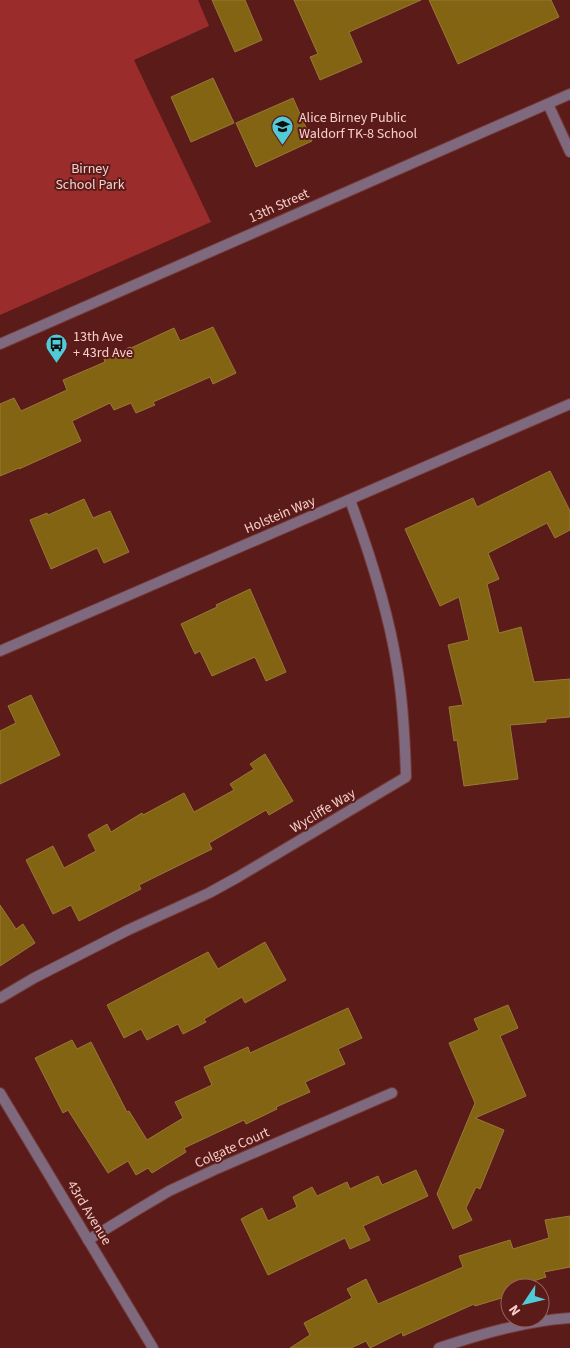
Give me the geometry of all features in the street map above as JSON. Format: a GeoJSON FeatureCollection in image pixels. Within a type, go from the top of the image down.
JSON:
{"type":"FeatureCollection","features":[{"type":"Feature","properties":{"kind":"street","name":"13th Street"},"geometry":{"type":"LineString","coordinates":[[0,344],[570,94]]}},
{"type":"Feature","properties":{"kind":"street"},"geometry":{"type":"LineString","coordinates":[[548,104],[570,152]]}},
{"type":"Feature","properties":{"kind":"street","name":"Holstein Way"},"geometry":{"type":"LineString","coordinates":[[0,651],[570,404]]}},
{"type":"Feature","properties":{"kind":"street","name":"Wycliffe Way"},"geometry":{"type":"LineString","coordinates":[[0,998],[34,978],[128,930],[209,893],[406,777],[405,727],[397,665],[384,604],[350,500]]}},
{"type":"Feature","properties":{"kind":"street","name":"43rd Avenue"},"geometry":{"type":"LineString","coordinates":[[0,1093],[153,1348]]}},
{"type":"Feature","properties":{"kind":"street","name":"Colgate Court"},"geometry":{"type":"LineString","coordinates":[[88,1240],[169,1191],[392,1093]]}},
{"type":"Feature","properties":{"kind":"street"},"geometry":{"type":"LineString","coordinates":[[439,1348],[479,1335],[527,1324],[570,1318]]}},
{"type":"Feature","properties":{"kind":"green space","name":"Birney School Park"},"geometry":{"type":"Polygon","coordinates":[[[0,0],[198,0],[209,26],[134,60],[211,222],[0,315],[0,0]]]}},
{"type":"Feature","properties":{"kind":"building"},"geometry":{"type":"Polygon","coordinates":[[[212,0],[245,0],[262,40],[235,52],[212,0]]]}},
{"type":"Feature","properties":{"kind":"building"},"geometry":{"type":"Polygon","coordinates":[[[294,0],[421,0],[349,32],[362,62],[320,80],[310,57],[318,54],[294,0]]]}},
{"type":"Feature","properties":{"kind":"building"},"geometry":{"type":"Polygon","coordinates":[[[429,0],[551,0],[559,17],[458,64],[429,0]]]}},
{"type":"Feature","properties":{"kind":"building"},"geometry":{"type":"Polygon","coordinates":[[[213,78],[234,123],[191,142],[171,97],[213,78]]]}},
{"type":"Feature","properties":{"kind":"building"},"geometry":{"type":"Polygon","coordinates":[[[293,98],[312,141],[256,167],[236,123],[293,98]]]}},
{"type":"Feature","properties":{"kind":"building"},"geometry":{"type":"Polygon","coordinates":[[[213,327],[236,373],[213,384],[210,377],[153,402],[155,405],[136,413],[131,403],[114,410],[110,403],[72,421],[81,441],[0,476],[0,404],[14,398],[21,411],[67,390],[63,380],[105,362],[104,359],[130,347],[174,328],[180,341],[213,327]]]}},
{"type":"Feature","properties":{"kind":"building"},"geometry":{"type":"Polygon","coordinates":[[[550,471],[570,511],[570,530],[555,538],[547,523],[488,553],[499,579],[487,584],[499,633],[521,627],[534,682],[570,679],[570,717],[546,719],[546,722],[510,725],[518,779],[464,786],[457,740],[454,741],[449,707],[463,705],[448,645],[469,640],[459,597],[440,606],[405,529],[473,498],[477,507],[550,471]]]}},
{"type":"Feature","properties":{"kind":"building"},"geometry":{"type":"Polygon","coordinates":[[[84,499],[93,518],[110,511],[129,552],[104,563],[97,548],[51,569],[30,520],[47,513],[48,515],[84,499]]]}},
{"type":"Feature","properties":{"kind":"building"},"geometry":{"type":"Polygon","coordinates":[[[250,589],[286,672],[266,681],[255,657],[212,676],[200,651],[195,654],[181,624],[250,589]]]}},
{"type":"Feature","properties":{"kind":"building"},"geometry":{"type":"Polygon","coordinates":[[[31,695],[60,755],[0,784],[0,731],[16,723],[8,706],[31,695]]]}},
{"type":"Feature","properties":{"kind":"building"},"geometry":{"type":"Polygon","coordinates":[[[265,754],[293,801],[269,815],[266,810],[209,843],[212,849],[139,885],[141,889],[79,921],[71,905],[53,914],[26,860],[53,846],[64,868],[96,851],[88,835],[107,824],[111,832],[142,813],[143,815],[184,793],[194,812],[234,790],[230,784],[254,769],[250,764],[265,754]]]}},
{"type":"Feature","properties":{"kind":"building"},"geometry":{"type":"Polygon","coordinates":[[[0,905],[16,929],[23,924],[35,943],[0,966],[0,905]]]}},
{"type":"Feature","properties":{"kind":"building"},"geometry":{"type":"Polygon","coordinates":[[[265,942],[286,980],[245,1003],[242,997],[204,1019],[206,1022],[183,1034],[178,1024],[147,1040],[141,1029],[124,1038],[107,1005],[208,952],[218,969],[265,942]]]}},
{"type":"Feature","properties":{"kind":"building"},"geometry":{"type":"Polygon","coordinates":[[[508,1005],[518,1028],[500,1036],[526,1096],[475,1118],[504,1130],[480,1189],[476,1187],[466,1208],[472,1220],[453,1229],[437,1194],[475,1103],[449,1043],[479,1030],[474,1019],[508,1005]]]}},
{"type":"Feature","properties":{"kind":"building"},"geometry":{"type":"Polygon","coordinates":[[[348,1008],[362,1038],[338,1049],[345,1064],[305,1082],[310,1092],[276,1107],[277,1109],[246,1124],[244,1120],[184,1148],[186,1152],[152,1173],[148,1168],[136,1175],[128,1161],[108,1173],[68,1110],[63,1113],[35,1058],[72,1040],[77,1049],[91,1042],[127,1112],[129,1111],[147,1140],[183,1118],[175,1102],[212,1085],[204,1067],[248,1047],[250,1053],[348,1008]]]}},
{"type":"Feature","properties":{"kind":"building"},"geometry":{"type":"Polygon","coordinates":[[[416,1170],[428,1196],[363,1226],[370,1240],[350,1249],[345,1238],[268,1275],[241,1219],[262,1208],[268,1221],[297,1207],[293,1197],[312,1187],[317,1196],[347,1182],[350,1189],[378,1176],[382,1185],[416,1170]]]}},
{"type":"Feature","properties":{"kind":"building"},"geometry":{"type":"Polygon","coordinates":[[[570,1216],[570,1267],[544,1272],[546,1277],[543,1278],[500,1278],[500,1298],[475,1306],[474,1304],[403,1336],[402,1332],[370,1348],[366,1341],[351,1348],[290,1348],[310,1335],[304,1323],[352,1298],[347,1289],[366,1279],[378,1304],[463,1267],[459,1256],[510,1240],[513,1249],[549,1238],[545,1220],[570,1216]]]}},
{"type":"Feature","properties":{"kind":"place","name":"Alice Birney Public Waldorf TK-8 School"},"geometry":{"type":"Point","coordinates":[283,145]}},
{"type":"Feature","properties":{"kind":"place","name":"13th Ave + 43rd Ave"},"geometry":{"type":"Point","coordinates":[57,364]}}]}
